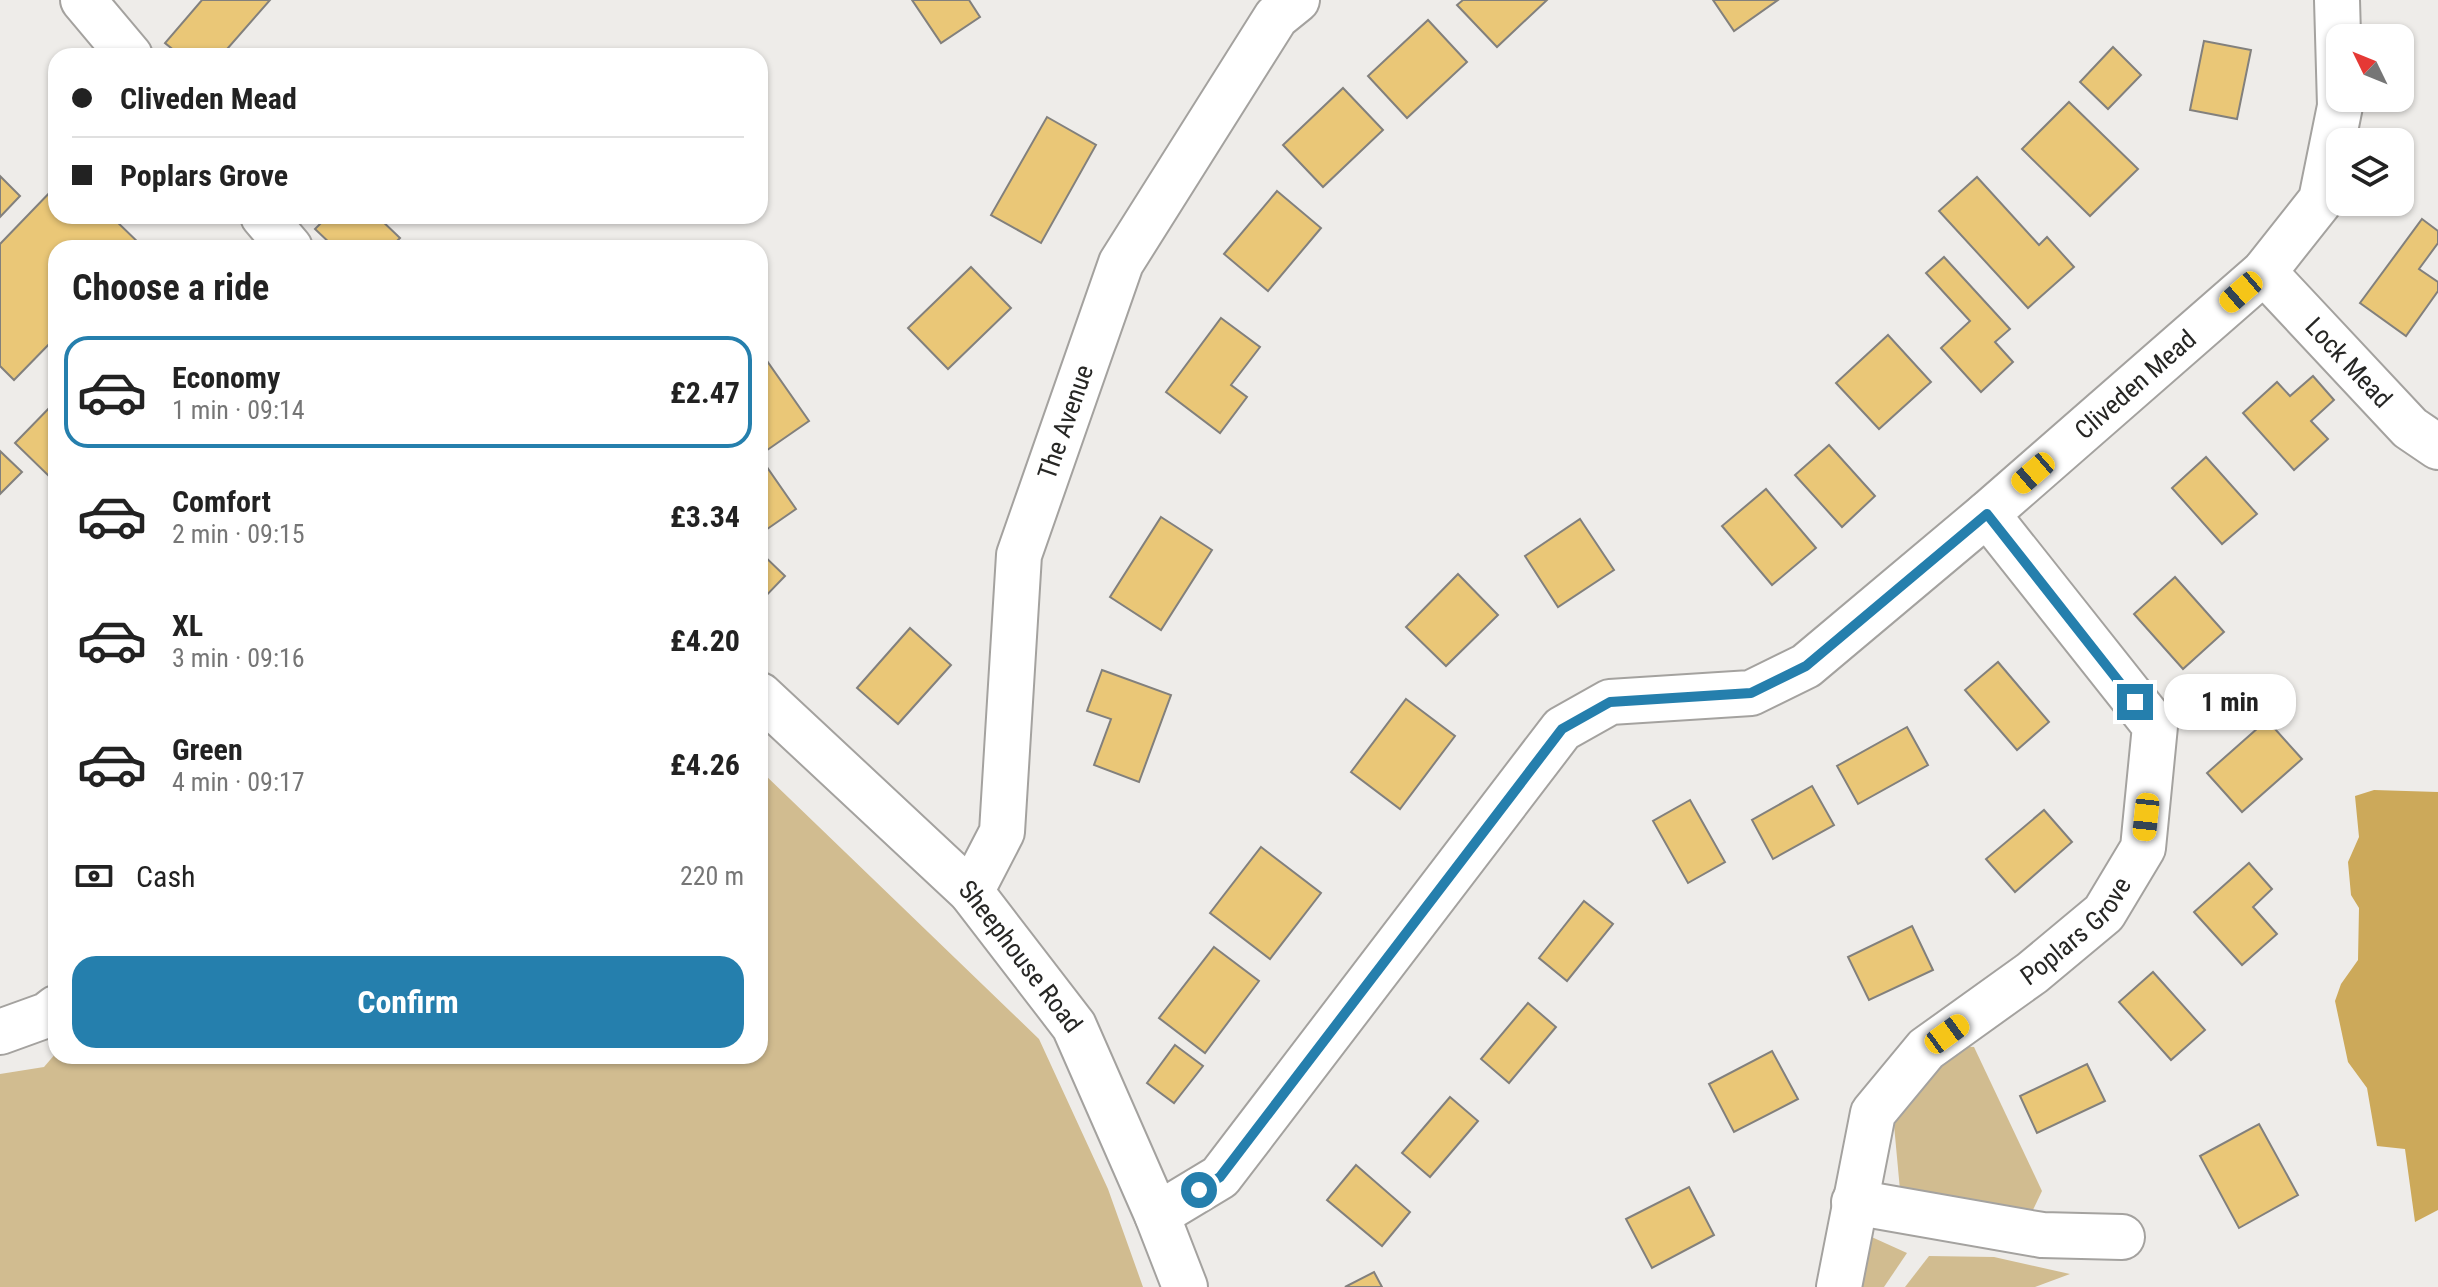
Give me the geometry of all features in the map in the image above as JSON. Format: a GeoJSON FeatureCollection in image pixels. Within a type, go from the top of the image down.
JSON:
{"type":"FeatureCollection","features":[{"type":"Feature","properties":{"kind":"street","name":"Cliveden Mead"},"geometry":{"type":"LineString","coordinates":[[1157,1215],[1220,1177],[1562,729],[1610,702],[1751,693],[1806,666],[1987,514],[2264,272],[2321,200],[2340,106],[2337,0]]}},
{"type":"Feature","properties":{"kind":"street"},"geometry":{"type":"LineString","coordinates":[[87,1],[124,48]]}},
{"type":"Feature","properties":{"kind":"street","name":"The Avenue"},"geometry":{"type":"LineString","coordinates":[[971,892],[1002,832],[1019,555],[1121,263],[1272,6]]}},
{"type":"Feature","properties":{"kind":"street","name":"Lock Mead"},"geometry":{"type":"LineString","coordinates":[[2264,272],[2410,428],[2438,447]]}},
{"type":"Feature","properties":{"kind":"street","name":"Poplars Grove"},"geometry":{"type":"LineString","coordinates":[[1839,1287],[1873,1113],[1926,1049],[2032,973],[2104,913],[2143,848],[2155,726],[1987,514]]}},
{"type":"Feature","properties":{"kind":"street","name":"Sheephouse Road"},"geometry":{"type":"LineString","coordinates":[[768,702],[971,892],[1074,1026],[1157,1215],[1185,1287]]}},
{"type":"Feature","properties":{"kind":"street"},"geometry":{"type":"LineString","coordinates":[[0,1032],[48,1014]]}},
{"type":"Feature","properties":{"kind":"street"},"geometry":{"type":"LineString","coordinates":[[1854,1202],[2042,1235],[2122,1237]]}},
{"type":"Feature","properties":{"kind":"shaded area"},"geometry":{"type":"Polygon","coordinates":[[[768,778],[1039,1039],[1108,1189],[1143,1287],[0,1287],[0,1074],[44,1067],[48,1062],[768,1064],[768,778]]]}},
{"type":"Feature","properties":{"kind":"shaded area"},"geometry":{"type":"Polygon","coordinates":[[[2374,790],[2438,792],[2438,1210],[2415,1222],[2405,1149],[2377,1146],[2367,1088],[2348,1062],[2335,1001],[2341,984],[2358,960],[2359,908],[2351,895],[2348,862],[2359,837],[2355,796],[2374,790]]]}},
{"type":"Feature","properties":{"kind":"shaded area"},"geometry":{"type":"Polygon","coordinates":[[[1953,1046],[1974,1047],[2042,1191],[2032,1212],[1900,1190],[1894,1125],[1928,1071],[1953,1046]]]}},
{"type":"Feature","properties":{"kind":"shaded area"},"geometry":{"type":"Polygon","coordinates":[[[1865,1234],[1907,1253],[1884,1287],[1855,1287],[1865,1234]]]}},
{"type":"Feature","properties":{"kind":"shaded area"},"geometry":{"type":"Polygon","coordinates":[[[1929,1256],[1994,1257],[2070,1274],[2035,1287],[1905,1287],[1929,1256]]]}},
{"type":"Feature","properties":{"kind":"building"},"geometry":{"type":"Polygon","coordinates":[[[202,0],[270,0],[228,48],[171,48],[165,43],[202,0]]]}},
{"type":"Feature","properties":{"kind":"building"},"geometry":{"type":"Polygon","coordinates":[[[912,0],[969,0],[980,17],[941,43],[912,0]]]}},
{"type":"Feature","properties":{"kind":"building"},"geometry":{"type":"Polygon","coordinates":[[[1463,0],[1547,0],[1497,47],[1457,5],[1463,0]]]}},
{"type":"Feature","properties":{"kind":"building"},"geometry":{"type":"Polygon","coordinates":[[[1713,0],[1778,0],[1734,31],[1713,0]]]}},
{"type":"Feature","properties":{"kind":"building"},"geometry":{"type":"Polygon","coordinates":[[[1428,20],[1467,62],[1407,118],[1368,76],[1428,20]]]}},
{"type":"Feature","properties":{"kind":"building"},"geometry":{"type":"Polygon","coordinates":[[[2204,41],[2251,50],[2237,119],[2190,110],[2204,41]]]}},
{"type":"Feature","properties":{"kind":"building"},"geometry":{"type":"Polygon","coordinates":[[[2113,47],[2141,75],[2108,109],[2080,82],[2113,47]]]}},
{"type":"Feature","properties":{"kind":"building"},"geometry":{"type":"Polygon","coordinates":[[[1343,88],[1383,130],[1323,187],[1283,145],[1343,88]]]}},
{"type":"Feature","properties":{"kind":"building"},"geometry":{"type":"Polygon","coordinates":[[[2069,102],[2138,169],[2090,216],[2022,149],[2069,102]]]}},
{"type":"Feature","properties":{"kind":"building"},"geometry":{"type":"Polygon","coordinates":[[[1047,117],[1096,145],[1041,243],[991,215],[1047,117]]]}},
{"type":"Feature","properties":{"kind":"building"},"geometry":{"type":"Polygon","coordinates":[[[0,176],[20,196],[0,217],[0,176]]]}},
{"type":"Feature","properties":{"kind":"building"},"geometry":{"type":"Polygon","coordinates":[[[1977,177],[2039,245],[2047,237],[2074,267],[2028,308],[1939,211],[1977,177]]]}},
{"type":"Feature","properties":{"kind":"building"},"geometry":{"type":"Polygon","coordinates":[[[1277,191],[1321,228],[1268,291],[1224,254],[1277,191]]]}},
{"type":"Feature","properties":{"kind":"building"},"geometry":{"type":"Polygon","coordinates":[[[48,194],[48,224],[119,224],[136,240],[48,240],[48,345],[14,380],[0,366],[0,244],[48,194]]]}},
{"type":"Feature","properties":{"kind":"building"},"geometry":{"type":"Polygon","coordinates":[[[2422,219],[2438,231],[2438,243],[2419,269],[2438,282],[2438,291],[2406,336],[2360,303],[2422,219]]]}},
{"type":"Feature","properties":{"kind":"building"},"geometry":{"type":"Polygon","coordinates":[[[320,224],[385,224],[400,238],[327,240],[315,229],[320,224]]]}},
{"type":"Feature","properties":{"kind":"building"},"geometry":{"type":"Polygon","coordinates":[[[1944,257],[2010,329],[1995,342],[2013,362],[1981,392],[1941,348],[1970,321],[1926,273],[1944,257]]]}},
{"type":"Feature","properties":{"kind":"building"},"geometry":{"type":"Polygon","coordinates":[[[971,267],[1011,308],[948,369],[908,328],[971,267]]]}},
{"type":"Feature","properties":{"kind":"building"},"geometry":{"type":"Polygon","coordinates":[[[1221,318],[1260,347],[1231,385],[1247,397],[1220,433],[1166,392],[1221,318]]]}},
{"type":"Feature","properties":{"kind":"building"},"geometry":{"type":"Polygon","coordinates":[[[1888,335],[1931,382],[1879,429],[1836,383],[1888,335]]]}},
{"type":"Feature","properties":{"kind":"building"},"geometry":{"type":"Polygon","coordinates":[[[768,362],[809,421],[768,449],[768,362]]]}},
{"type":"Feature","properties":{"kind":"building"},"geometry":{"type":"Polygon","coordinates":[[[2313,376],[2334,400],[2311,421],[2328,439],[2294,470],[2243,413],[2277,382],[2290,396],[2313,376]]]}},
{"type":"Feature","properties":{"kind":"building"},"geometry":{"type":"Polygon","coordinates":[[[48,409],[48,475],[15,443],[48,409]]]}},
{"type":"Feature","properties":{"kind":"building"},"geometry":{"type":"Polygon","coordinates":[[[1829,445],[1875,496],[1842,527],[1795,475],[1829,445]]]}},
{"type":"Feature","properties":{"kind":"building"},"geometry":{"type":"Polygon","coordinates":[[[0,451],[22,472],[0,494],[0,451]]]}},
{"type":"Feature","properties":{"kind":"building"},"geometry":{"type":"Polygon","coordinates":[[[2206,457],[2257,514],[2222,544],[2172,488],[2206,457]]]}},
{"type":"Feature","properties":{"kind":"building"},"geometry":{"type":"Polygon","coordinates":[[[768,469],[796,509],[768,528],[768,469]]]}},
{"type":"Feature","properties":{"kind":"building"},"geometry":{"type":"Polygon","coordinates":[[[1766,489],[1816,548],[1772,585],[1722,526],[1766,489]]]}},
{"type":"Feature","properties":{"kind":"building"},"geometry":{"type":"Polygon","coordinates":[[[1161,517],[1212,550],[1161,630],[1110,597],[1161,517]]]}},
{"type":"Feature","properties":{"kind":"building"},"geometry":{"type":"Polygon","coordinates":[[[1580,519],[1614,570],[1558,607],[1525,556],[1580,519]]]}},
{"type":"Feature","properties":{"kind":"building"},"geometry":{"type":"Polygon","coordinates":[[[768,560],[785,576],[768,594],[768,560]]]}},
{"type":"Feature","properties":{"kind":"building"},"geometry":{"type":"Polygon","coordinates":[[[1458,574],[1498,615],[1446,666],[1406,627],[1458,574]]]}},
{"type":"Feature","properties":{"kind":"building"},"geometry":{"type":"Polygon","coordinates":[[[2175,577],[2224,632],[2183,669],[2134,614],[2175,577]]]}},
{"type":"Feature","properties":{"kind":"building"},"geometry":{"type":"Polygon","coordinates":[[[910,628],[951,665],[898,724],[857,688],[910,628]]]}},
{"type":"Feature","properties":{"kind":"building"},"geometry":{"type":"Polygon","coordinates":[[[1998,662],[2049,722],[2017,750],[1965,690],[1998,662]]]}},
{"type":"Feature","properties":{"kind":"building"},"geometry":{"type":"Polygon","coordinates":[[[1102,670],[1171,695],[1139,782],[1094,765],[1111,719],[1087,711],[1102,670]]]}},
{"type":"Feature","properties":{"kind":"building"},"geometry":{"type":"Polygon","coordinates":[[[1406,699],[1455,736],[1400,809],[1351,772],[1406,699]]]}},
{"type":"Feature","properties":{"kind":"building"},"geometry":{"type":"Polygon","coordinates":[[[2267,720],[2302,759],[2242,812],[2207,773],[2267,720]]]}},
{"type":"Feature","properties":{"kind":"building"},"geometry":{"type":"Polygon","coordinates":[[[1907,727],[1928,765],[1858,804],[1837,766],[1907,727]]]}},
{"type":"Feature","properties":{"kind":"building"},"geometry":{"type":"Polygon","coordinates":[[[1812,786],[1834,825],[1773,859],[1752,820],[1812,786]]]}},
{"type":"Feature","properties":{"kind":"building"},"geometry":{"type":"Polygon","coordinates":[[[1690,800],[1725,862],[1688,883],[1653,821],[1690,800]]]}},
{"type":"Feature","properties":{"kind":"building"},"geometry":{"type":"Polygon","coordinates":[[[2044,810],[2072,842],[2015,892],[1986,859],[2044,810]]]}},
{"type":"Feature","properties":{"kind":"building"},"geometry":{"type":"Polygon","coordinates":[[[1261,847],[1321,893],[1270,959],[1210,913],[1261,847]]]}},
{"type":"Feature","properties":{"kind":"building"},"geometry":{"type":"Polygon","coordinates":[[[2249,863],[2272,889],[2253,907],[2277,934],[2242,965],[2194,912],[2249,863]]]}},
{"type":"Feature","properties":{"kind":"building"},"geometry":{"type":"Polygon","coordinates":[[[1584,901],[1613,924],[1567,981],[1539,958],[1584,901]]]}},
{"type":"Feature","properties":{"kind":"building"},"geometry":{"type":"Polygon","coordinates":[[[1912,926],[1933,970],[1869,1000],[1848,957],[1912,926]]]}},
{"type":"Feature","properties":{"kind":"building"},"geometry":{"type":"Polygon","coordinates":[[[1214,947],[1259,981],[1205,1053],[1159,1018],[1214,947]]]}},
{"type":"Feature","properties":{"kind":"building"},"geometry":{"type":"Polygon","coordinates":[[[2153,972],[2205,1030],[2171,1060],[2119,1002],[2153,972]]]}},
{"type":"Feature","properties":{"kind":"building"},"geometry":{"type":"Polygon","coordinates":[[[1528,1003],[1556,1027],[1509,1083],[1481,1059],[1528,1003]]]}},
{"type":"Feature","properties":{"kind":"building"},"geometry":{"type":"Polygon","coordinates":[[[1175,1045],[1203,1066],[1174,1103],[1147,1083],[1175,1045]]]}},
{"type":"Feature","properties":{"kind":"building"},"geometry":{"type":"Polygon","coordinates":[[[1772,1051],[1798,1099],[1734,1132],[1709,1084],[1772,1051]]]}},
{"type":"Feature","properties":{"kind":"building"},"geometry":{"type":"Polygon","coordinates":[[[2087,1064],[2105,1101],[2037,1133],[2020,1096],[2087,1064]]]}},
{"type":"Feature","properties":{"kind":"building"},"geometry":{"type":"Polygon","coordinates":[[[1450,1097],[1478,1121],[1430,1177],[1402,1153],[1450,1097]]]}},
{"type":"Feature","properties":{"kind":"building"},"geometry":{"type":"Polygon","coordinates":[[[2259,1124],[2298,1195],[2239,1228],[2200,1156],[2259,1124]]]}},
{"type":"Feature","properties":{"kind":"building"},"geometry":{"type":"Polygon","coordinates":[[[1356,1165],[1410,1212],[1382,1246],[1327,1200],[1356,1165]]]}},
{"type":"Feature","properties":{"kind":"building"},"geometry":{"type":"Polygon","coordinates":[[[1689,1187],[1714,1235],[1652,1268],[1626,1219],[1689,1187]]]}},
{"type":"Feature","properties":{"kind":"building"},"geometry":{"type":"Polygon","coordinates":[[[1374,1272],[1382,1287],[1345,1287],[1374,1272]]]}},
{"type":"Feature","properties":{"kind":"route"},"geometry":{"type":"LineString","coordinates":[[1199,1190],[1220,1177],[1562,729],[1610,702],[1751,693],[1806,666],[1987,514],[2135,702]]}}]}
